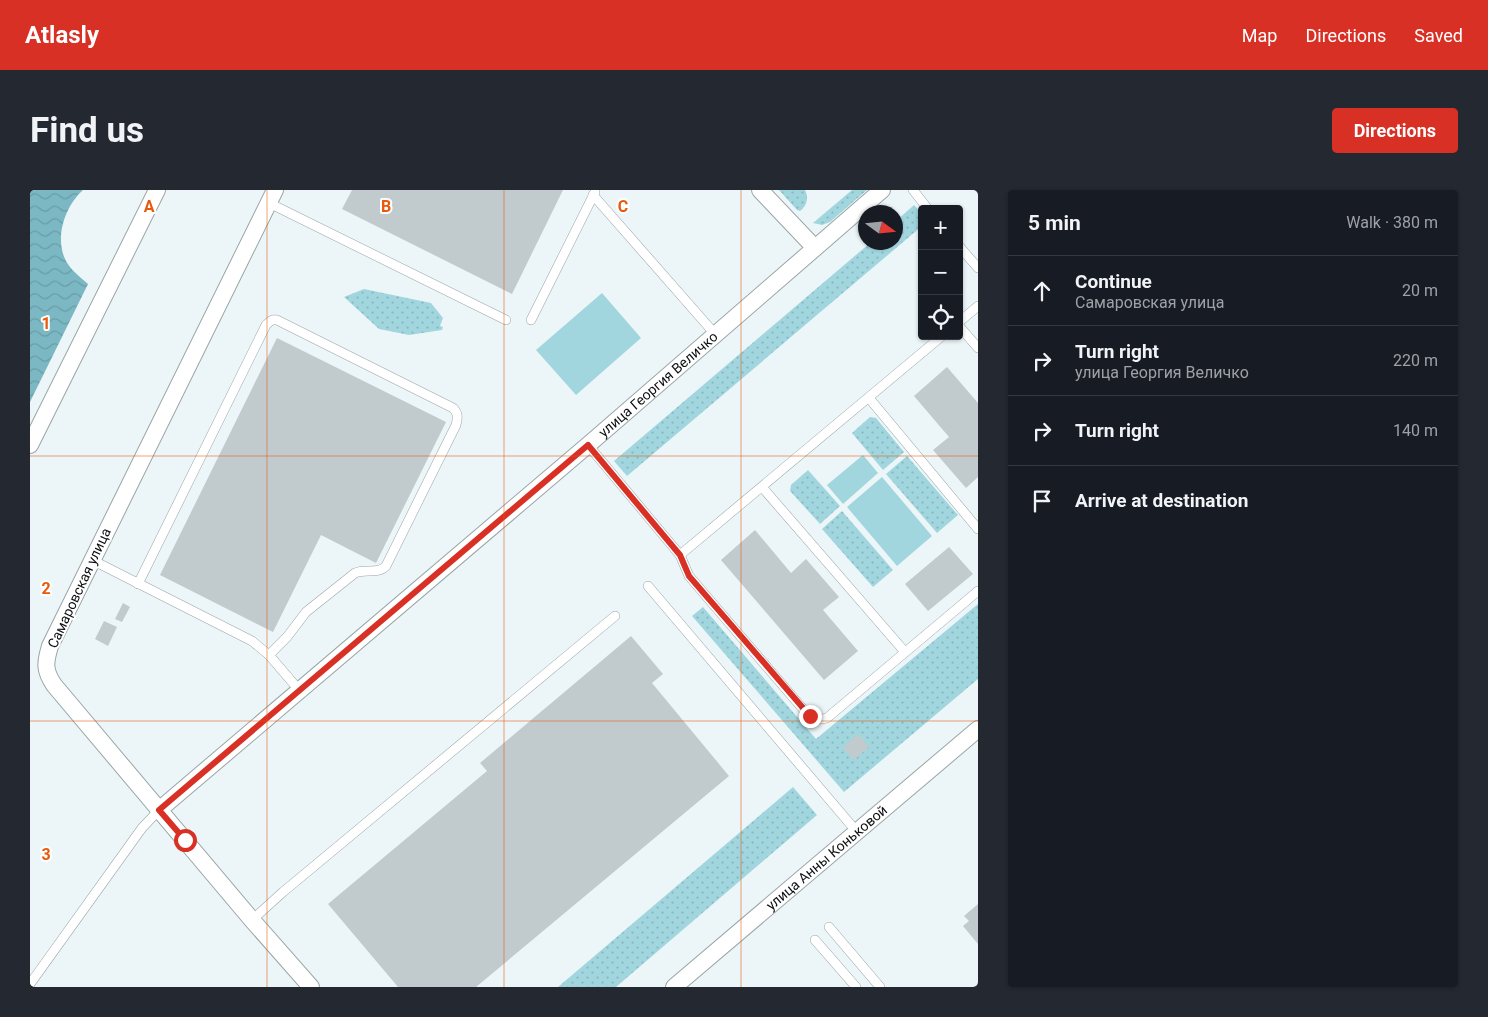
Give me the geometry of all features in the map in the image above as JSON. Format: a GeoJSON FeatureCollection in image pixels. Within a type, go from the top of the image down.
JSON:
{"type":"FeatureCollection","features":[{"type":"Feature","properties":{"kind":"street"},"geometry":{"type":"LineString","coordinates":[[30,445],[157,190]]}},
{"type":"Feature","properties":{"kind":"street"},"geometry":{"type":"LineString","coordinates":[[760,190],[815,248]]}},
{"type":"Feature","properties":{"kind":"street","name":"улица Георгия Величко"},"geometry":{"type":"LineString","coordinates":[[159,810],[588,445],[882,190]]}},
{"type":"Feature","properties":{"kind":"street","name":"Самаровская улица"},"geometry":{"type":"LineString","coordinates":[[272,196],[50,646],[46,658],[46,668],[48,677],[54,685],[252,920],[311,987]]}},
{"type":"Feature","properties":{"kind":"street","name":"улица Анны Коньковой"},"geometry":{"type":"LineString","coordinates":[[674,987],[978,729]]}},
{"type":"Feature","properties":{"kind":"lane"},"geometry":{"type":"LineString","coordinates":[[913,190],[925,205]]}},
{"type":"Feature","properties":{"kind":"lane"},"geometry":{"type":"LineString","coordinates":[[531,320],[595,193],[715,334]]}},
{"type":"Feature","properties":{"kind":"lane"},"geometry":{"type":"LineString","coordinates":[[272,196],[506,320]]}},
{"type":"Feature","properties":{"kind":"lane"},"geometry":{"type":"LineString","coordinates":[[962,250],[978,268]]}},
{"type":"Feature","properties":{"kind":"lane"},"geometry":{"type":"LineString","coordinates":[[963,319],[978,306]]}},
{"type":"Feature","properties":{"kind":"lane"},"geometry":{"type":"LineString","coordinates":[[138,584],[269,321],[277,320],[453,408],[457,412],[458,417],[456,425],[386,566],[380,571],[364,570],[355,573],[306,612],[288,637],[268,654]]}},
{"type":"Feature","properties":{"kind":"lane"},"geometry":{"type":"LineString","coordinates":[[963,331],[978,348]]}},
{"type":"Feature","properties":{"kind":"lane"},"geometry":{"type":"LineString","coordinates":[[680,555],[937,340]]}},
{"type":"Feature","properties":{"kind":"lane"},"geometry":{"type":"LineString","coordinates":[[869,398],[978,529]]}},
{"type":"Feature","properties":{"kind":"lane"},"geometry":{"type":"LineString","coordinates":[[588,445],[680,555],[689,576],[815,720],[827,718],[978,591]]}},
{"type":"Feature","properties":{"kind":"lane"},"geometry":{"type":"LineString","coordinates":[[762,487],[905,652]]}},
{"type":"Feature","properties":{"kind":"lane"},"geometry":{"type":"LineString","coordinates":[[92,560],[252,641],[268,654],[299,690]]}},
{"type":"Feature","properties":{"kind":"lane"},"geometry":{"type":"LineString","coordinates":[[648,586],[857,832]]}},
{"type":"Feature","properties":{"kind":"lane"},"geometry":{"type":"LineString","coordinates":[[252,920],[276,897],[615,616]]}},
{"type":"Feature","properties":{"kind":"lane"},"geometry":{"type":"LineString","coordinates":[[30,984],[136,836],[159,810]]}},
{"type":"Feature","properties":{"kind":"lane"},"geometry":{"type":"LineString","coordinates":[[829,928],[880,987]]}},
{"type":"Feature","properties":{"kind":"lane"},"geometry":{"type":"LineString","coordinates":[[815,940],[856,987]]}},
{"type":"Feature","properties":{"kind":"shaded area"},"geometry":{"type":"Polygon","coordinates":[[[779,190],[805,190],[806,204],[800,211],[797,210],[779,190]]]}},
{"type":"Feature","properties":{"kind":"shaded area"},"geometry":{"type":"Polygon","coordinates":[[[852,190],[867,190],[830,222],[822,225],[813,223],[852,190]]]}},
{"type":"Feature","properties":{"kind":"shaded area"},"geometry":{"type":"Polygon","coordinates":[[[914,205],[918,210],[918,229],[903,242],[903,215],[914,205]]]}},
{"type":"Feature","properties":{"kind":"shaded area"},"geometry":{"type":"Polygon","coordinates":[[[862,250],[894,250],[627,476],[614,461],[862,250]]]}},
{"type":"Feature","properties":{"kind":"shaded area"},"geometry":{"type":"Polygon","coordinates":[[[364,289],[431,303],[443,318],[440,326],[443,327],[442,330],[409,335],[379,329],[344,297],[364,289]]]}},
{"type":"Feature","properties":{"kind":"shaded area"},"geometry":{"type":"Polygon","coordinates":[[[602,293],[641,338],[576,395],[536,350],[602,293]]]}},
{"type":"Feature","properties":{"kind":"shaded area"},"geometry":{"type":"Polygon","coordinates":[[[870,417],[876,418],[904,452],[883,470],[852,433],[870,417]]]}},
{"type":"Feature","properties":{"kind":"shaded area"},"geometry":{"type":"Polygon","coordinates":[[[863,455],[878,473],[843,504],[827,485],[863,455]]]}},
{"type":"Feature","properties":{"kind":"shaded area"},"geometry":{"type":"Polygon","coordinates":[[[907,456],[958,515],[937,533],[886,474],[907,456]]]}},
{"type":"Feature","properties":{"kind":"shaded area"},"geometry":{"type":"Polygon","coordinates":[[[808,470],[840,506],[820,524],[790,491],[791,485],[808,470]]]}},
{"type":"Feature","properties":{"kind":"shaded area"},"geometry":{"type":"Polygon","coordinates":[[[882,477],[932,536],[897,566],[847,507],[882,477]]]}},
{"type":"Feature","properties":{"kind":"shaded area"},"geometry":{"type":"Polygon","coordinates":[[[842,511],[893,570],[873,587],[822,529],[842,511]]]}},
{"type":"Feature","properties":{"kind":"shaded area"},"geometry":{"type":"Polygon","coordinates":[[[978,604],[978,679],[844,792],[692,616],[703,607],[816,739],[978,604]]]}},
{"type":"Feature","properties":{"kind":"shaded area"},"geometry":{"type":"Polygon","coordinates":[[[793,787],[817,815],[616,987],[558,987],[793,787]]]}},
{"type":"Feature","properties":{"kind":"water"},"geometry":{"type":"Polygon","coordinates":[[[30,190],[83,190],[67,213],[63,223],[61,242],[66,261],[88,284],[30,402],[30,190]]]}},
{"type":"Feature","properties":{"kind":"building"},"geometry":{"type":"Polygon","coordinates":[[[352,190],[563,190],[512,294],[342,209],[352,190]]]}},
{"type":"Feature","properties":{"kind":"building"},"geometry":{"type":"Polygon","coordinates":[[[277,338],[446,422],[376,563],[321,535],[273,632],[160,575],[277,338]]]}},
{"type":"Feature","properties":{"kind":"building"},"geometry":{"type":"Polygon","coordinates":[[[947,367],[978,403],[978,477],[966,488],[933,450],[949,437],[914,396],[947,367]]]}},
{"type":"Feature","properties":{"kind":"building"},"geometry":{"type":"Polygon","coordinates":[[[755,530],[791,573],[806,559],[839,597],[823,610],[858,651],[824,680],[721,560],[755,530]]]}},
{"type":"Feature","properties":{"kind":"building"},"geometry":{"type":"Polygon","coordinates":[[[949,547],[973,574],[928,611],[905,584],[949,547]]]}},
{"type":"Feature","properties":{"kind":"building"},"geometry":{"type":"Polygon","coordinates":[[[123,603],[130,607],[122,622],[115,619],[123,603]]]}},
{"type":"Feature","properties":{"kind":"building"},"geometry":{"type":"Polygon","coordinates":[[[104,621],[117,627],[108,646],[95,639],[104,621]]]}},
{"type":"Feature","properties":{"kind":"building"},"geometry":{"type":"Polygon","coordinates":[[[631,636],[663,674],[652,683],[729,776],[476,987],[398,987],[328,904],[487,771],[480,763],[631,636]]]}},
{"type":"Feature","properties":{"kind":"building"},"geometry":{"type":"Polygon","coordinates":[[[858,734],[869,747],[854,760],[843,748],[858,734]]]}},
{"type":"Feature","properties":{"kind":"building"},"geometry":{"type":"Polygon","coordinates":[[[978,904],[978,944],[963,926],[969,921],[964,916],[978,904]]]}},
{"type":"Feature","properties":{"kind":"route"},"geometry":{"type":"LineString","coordinates":[[185,840],[159,810],[588,445],[680,555],[689,576],[810,716]]}}]}
